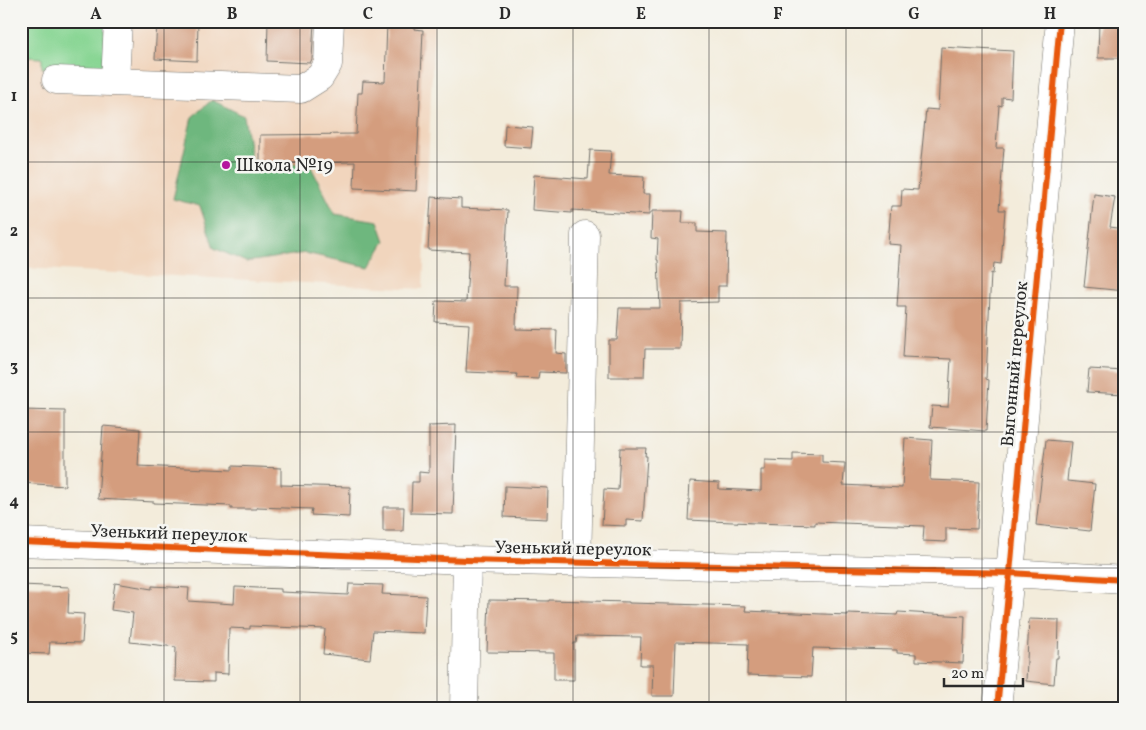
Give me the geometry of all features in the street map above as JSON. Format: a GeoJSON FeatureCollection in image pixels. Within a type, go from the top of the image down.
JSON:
{"type":"FeatureCollection","features":[{"type":"Feature","properties":{"kind":"street"},"geometry":{"type":"LineString","coordinates":[[114,82],[118,21]]}},
{"type":"Feature","properties":{"kind":"street"},"geometry":{"type":"LineString","coordinates":[[56,80],[301,89],[320,77],[328,64],[330,21]]}},
{"type":"Feature","properties":{"kind":"street","name":"Выгонный переулок"},"geometry":{"type":"LineString","coordinates":[[997,709],[1060,21]]}},
{"type":"Feature","properties":{"kind":"street"},"geometry":{"type":"LineString","coordinates":[[577,563],[585,236]]}},
{"type":"Feature","properties":{"kind":"street","name":"Узенький переулок"},"geometry":{"type":"LineString","coordinates":[[21,542],[468,560],[1010,573],[1125,580]]}},
{"type":"Feature","properties":{"kind":"street"},"geometry":{"type":"LineString","coordinates":[[464,709],[468,560]]}},
{"type":"Feature","properties":{"kind":"shaded area","name":"Школа №19"},"geometry":{"type":"Polygon","coordinates":[[[27,21],[434,21],[423,289],[21,268],[27,21]]]}},
{"type":"Feature","properties":{"kind":"green space"},"geometry":{"type":"Polygon","coordinates":[[[27,21],[106,21],[104,70],[42,68],[42,58],[26,57],[27,21]]]}},
{"type":"Feature","properties":{"kind":"green space"},"geometry":{"type":"Polygon","coordinates":[[[212,100],[244,116],[252,165],[309,163],[335,214],[378,221],[385,241],[369,267],[305,253],[246,262],[214,248],[200,206],[173,199],[192,117],[212,100]]]}},
{"type":"Feature","properties":{"kind":"building"},"geometry":{"type":"Polygon","coordinates":[[[157,21],[198,21],[197,61],[155,59],[157,21]]]}},
{"type":"Feature","properties":{"kind":"building"},"geometry":{"type":"Polygon","coordinates":[[[268,21],[314,21],[312,59],[310,63],[267,61],[268,21]]]}},
{"type":"Feature","properties":{"kind":"building"},"geometry":{"type":"Polygon","coordinates":[[[387,21],[414,21],[414,29],[423,30],[416,191],[354,188],[355,162],[260,164],[260,135],[356,134],[358,93],[362,93],[363,81],[385,82],[387,21]]]}},
{"type":"Feature","properties":{"kind":"building"},"geometry":{"type":"Polygon","coordinates":[[[1099,21],[1125,21],[1125,58],[1098,58],[1099,21]]]}},
{"type":"Feature","properties":{"kind":"building"},"geometry":{"type":"Polygon","coordinates":[[[941,47],[1013,51],[1011,98],[1002,97],[1002,106],[999,105],[996,148],[1004,148],[999,210],[1005,210],[1001,264],[994,263],[993,274],[991,273],[986,379],[989,380],[986,431],[930,427],[932,406],[948,407],[951,359],[903,357],[906,307],[897,307],[901,245],[888,244],[891,206],[901,206],[902,189],[918,190],[926,109],[938,110],[941,47]]]}},
{"type":"Feature","properties":{"kind":"building"},"geometry":{"type":"Polygon","coordinates":[[[505,125],[533,127],[531,148],[504,146],[505,125]]]}},
{"type":"Feature","properties":{"kind":"building"},"geometry":{"type":"Polygon","coordinates":[[[590,150],[611,151],[609,175],[644,177],[643,194],[650,194],[649,215],[572,210],[572,213],[532,210],[534,175],[588,179],[590,150]]]}},
{"type":"Feature","properties":{"kind":"building"},"geometry":{"type":"Polygon","coordinates":[[[1094,194],[1115,197],[1110,227],[1125,229],[1125,291],[1084,287],[1094,194]]]}},
{"type":"Feature","properties":{"kind":"building"},"geometry":{"type":"Polygon","coordinates":[[[431,197],[461,199],[461,208],[508,210],[504,286],[517,286],[516,329],[557,330],[556,353],[566,354],[566,373],[539,372],[538,379],[516,378],[517,374],[466,372],[469,324],[435,322],[436,301],[466,302],[469,252],[428,250],[431,197]]]}},
{"type":"Feature","properties":{"kind":"building"},"geometry":{"type":"Polygon","coordinates":[[[652,211],[683,211],[682,223],[697,223],[697,232],[727,233],[726,286],[718,286],[718,302],[681,303],[680,349],[645,349],[644,377],[609,377],[609,340],[617,340],[619,308],[660,308],[657,260],[658,239],[651,238],[652,211]]]}},
{"type":"Feature","properties":{"kind":"building"},"geometry":{"type":"Polygon","coordinates":[[[1089,369],[1125,371],[1125,394],[1087,392],[1089,369]]]}},
{"type":"Feature","properties":{"kind":"building"},"geometry":{"type":"Polygon","coordinates":[[[21,410],[65,411],[65,486],[21,483],[21,410]]]}},
{"type":"Feature","properties":{"kind":"building"},"geometry":{"type":"Polygon","coordinates":[[[456,425],[453,514],[411,513],[412,482],[419,482],[419,472],[429,473],[429,426],[456,425]]]}},
{"type":"Feature","properties":{"kind":"building"},"geometry":{"type":"Polygon","coordinates":[[[103,426],[140,429],[138,466],[232,470],[232,466],[281,468],[281,485],[350,487],[349,517],[311,515],[312,509],[257,507],[257,509],[231,509],[231,506],[98,499],[103,426]]]}},
{"type":"Feature","properties":{"kind":"building"},"geometry":{"type":"Polygon","coordinates":[[[905,438],[932,440],[930,480],[979,482],[977,529],[946,528],[946,542],[923,541],[924,526],[815,522],[815,525],[688,520],[690,481],[719,483],[719,489],[761,491],[761,470],[765,470],[765,460],[793,461],[793,453],[822,454],[822,462],[845,463],[843,485],[902,488],[905,438]]]}},
{"type":"Feature","properties":{"kind":"building"},"geometry":{"type":"Polygon","coordinates":[[[1046,440],[1071,442],[1067,481],[1095,484],[1090,531],[1036,525],[1046,440]]]}},
{"type":"Feature","properties":{"kind":"building"},"geometry":{"type":"Polygon","coordinates":[[[620,448],[646,448],[643,521],[626,520],[626,526],[602,525],[604,489],[618,490],[620,448]]]}},
{"type":"Feature","properties":{"kind":"building"},"geometry":{"type":"Polygon","coordinates":[[[505,486],[548,488],[547,519],[504,517],[505,486]]]}},
{"type":"Feature","properties":{"kind":"building"},"geometry":{"type":"Polygon","coordinates":[[[383,507],[404,507],[403,531],[383,531],[383,507]]]}},
{"type":"Feature","properties":{"kind":"building"},"geometry":{"type":"Polygon","coordinates":[[[115,583],[152,589],[152,586],[189,588],[188,601],[234,604],[235,587],[281,589],[281,592],[348,595],[349,584],[383,585],[382,594],[426,596],[424,633],[373,631],[370,659],[323,654],[325,629],[250,626],[250,629],[229,628],[228,674],[214,673],[214,682],[175,681],[176,647],[130,642],[133,613],[111,610],[115,583]]]}},
{"type":"Feature","properties":{"kind":"building"},"geometry":{"type":"Polygon","coordinates":[[[21,585],[69,587],[68,613],[84,614],[82,643],[50,642],[49,654],[21,653],[21,585]]]}},
{"type":"Feature","properties":{"kind":"building"},"geometry":{"type":"Polygon","coordinates":[[[489,600],[746,606],[745,611],[848,615],[848,613],[897,615],[898,612],[965,616],[963,663],[916,661],[916,654],[897,653],[897,650],[813,648],[811,677],[747,675],[748,644],[676,642],[674,696],[652,696],[653,665],[640,665],[641,637],[577,636],[576,643],[574,643],[574,680],[554,680],[554,653],[487,652],[489,600]]]}},
{"type":"Feature","properties":{"kind":"building"},"geometry":{"type":"Polygon","coordinates":[[[1029,619],[1059,620],[1058,658],[1056,658],[1054,684],[1026,681],[1029,619]]]}},
{"type":"Feature","properties":{"kind":"cycle path"},"geometry":{"type":"LineString","coordinates":[[997,709],[1060,21]]}},
{"type":"Feature","properties":{"kind":"cycle path"},"geometry":{"type":"LineString","coordinates":[[21,542],[467,560],[1010,573],[1125,580]]}},
{"type":"Feature","properties":{"kind":"place","name":"Школа №19"},"geometry":{"type":"Point","coordinates":[226,165]}}]}
